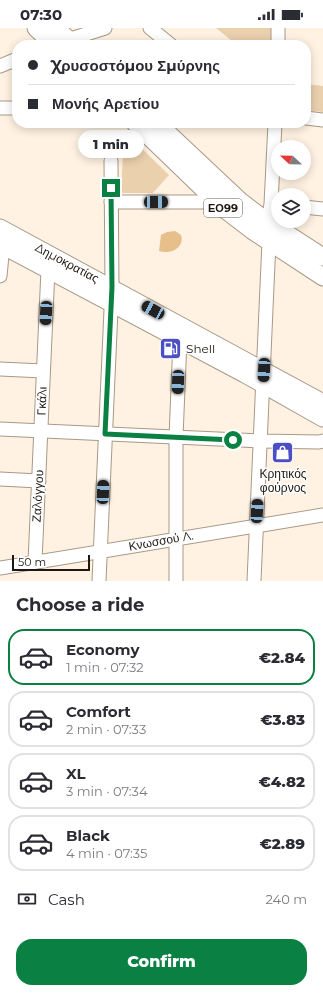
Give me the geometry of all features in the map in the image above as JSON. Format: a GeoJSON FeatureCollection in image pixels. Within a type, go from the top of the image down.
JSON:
{"type":"FeatureCollection","features":[{"type":"Feature","properties":{"kind":"main road"},"geometry":{"type":"LineString","coordinates":[[36,28],[58,40]]}},
{"type":"Feature","properties":{"kind":"main road","name":"ΕΟ99"},"geometry":{"type":"LineString","coordinates":[[140,128],[216,202],[236,218],[323,277]]}},
{"type":"Feature","properties":{"kind":"main road","name":"ΕΟ99"},"geometry":{"type":"LineString","coordinates":[[162,128],[240,200],[268,221],[323,257]]}},
{"type":"Feature","properties":{"kind":"main road","name":"Δημοκρατίας"},"geometry":{"type":"LineString","coordinates":[[0,228],[111,295],[180,340],[323,403]]}},
{"type":"Feature","properties":{"kind":"main road","name":"Δημοκρατίας"},"geometry":{"type":"LineString","coordinates":[[1,245],[48,269],[111,295],[264,377],[323,418]]}},
{"type":"Feature","properties":{"kind":"street"},"geometry":{"type":"LineString","coordinates":[[63,40],[105,28]]}},
{"type":"Feature","properties":{"kind":"street"},"geometry":{"type":"LineString","coordinates":[[150,28],[165,40]]}},
{"type":"Feature","properties":{"kind":"street"},"geometry":{"type":"LineString","coordinates":[[278,28],[278,40]]}},
{"type":"Feature","properties":{"kind":"street"},"geometry":{"type":"LineString","coordinates":[[0,66],[12,61]]}},
{"type":"Feature","properties":{"kind":"street"},"geometry":{"type":"LineString","coordinates":[[0,108],[12,108]]}},
{"type":"Feature","properties":{"kind":"street"},"geometry":{"type":"LineString","coordinates":[[311,119],[323,120]]}},
{"type":"Feature","properties":{"kind":"street"},"geometry":{"type":"LineString","coordinates":[[274,188],[275,128]]}},
{"type":"Feature","properties":{"kind":"street"},"geometry":{"type":"LineString","coordinates":[[99,581],[111,295],[111,160]]}},
{"type":"Feature","properties":{"kind":"street"},"geometry":{"type":"LineString","coordinates":[[112,202],[216,202]]}},
{"type":"Feature","properties":{"kind":"street"},"geometry":{"type":"LineString","coordinates":[[311,208],[323,209]]}},
{"type":"Feature","properties":{"kind":"street"},"geometry":{"type":"LineString","coordinates":[[268,221],[271,212]]}},
{"type":"Feature","properties":{"kind":"street"},"geometry":{"type":"LineString","coordinates":[[254,581],[269,241]]}},
{"type":"Feature","properties":{"kind":"street"},"geometry":{"type":"LineString","coordinates":[[0,276],[1,245]]}},
{"type":"Feature","properties":{"kind":"street","name":"Γκάλι"},"geometry":{"type":"LineString","coordinates":[[41,430],[48,269]]}},
{"type":"Feature","properties":{"kind":"street"},"geometry":{"type":"LineString","coordinates":[[176,581],[176,437],[180,340]]}},
{"type":"Feature","properties":{"kind":"street","name":"Γκάλι"},"geometry":{"type":"LineString","coordinates":[[0,369],[43,372]]}},
{"type":"Feature","properties":{"kind":"street"},"geometry":{"type":"LineString","coordinates":[[0,428],[261,442],[323,441]]}},
{"type":"Feature","properties":{"kind":"street","name":"Ζαλόγγου"},"geometry":{"type":"LineString","coordinates":[[35,562],[41,430]]}},
{"type":"Feature","properties":{"kind":"street"},"geometry":{"type":"LineString","coordinates":[[0,479],[39,481]]}},
{"type":"Feature","properties":{"kind":"street","name":"Κνωσσού Λ."},"geometry":{"type":"LineString","coordinates":[[0,568],[323,515]]}},
{"type":"Feature","properties":{"kind":"shaded area"},"geometry":{"type":"Polygon","coordinates":[[[216,28],[271,28],[271,40],[231,40],[216,28]]]}},
{"type":"Feature","properties":{"kind":"shaded area"},"geometry":{"type":"Polygon","coordinates":[[[311,85],[323,86],[323,112],[311,111],[311,85]]]}},
{"type":"Feature","properties":{"kind":"shaded area"},"geometry":{"type":"Polygon","coordinates":[[[135,142],[169,175],[153,193],[121,193],[123,154],[135,142]]]}},
{"type":"Feature","properties":{"kind":"shaded area"},"geometry":{"type":"Polygon","coordinates":[[[175,231],[181,235],[182,240],[179,247],[168,252],[159,251],[161,235],[167,232],[175,231]]]}},
{"type":"Feature","properties":{"kind":"place","name":"Shell"},"geometry":{"type":"Point","coordinates":[170,349]}},
{"type":"Feature","properties":{"kind":"place","name":"Κρητικός φούρνος"},"geometry":{"type":"Point","coordinates":[283,453]}},
{"type":"Feature","properties":{"kind":"route"},"geometry":{"type":"LineString","coordinates":[[111,188],[112,287],[105,434],[233,440]]}}]}
